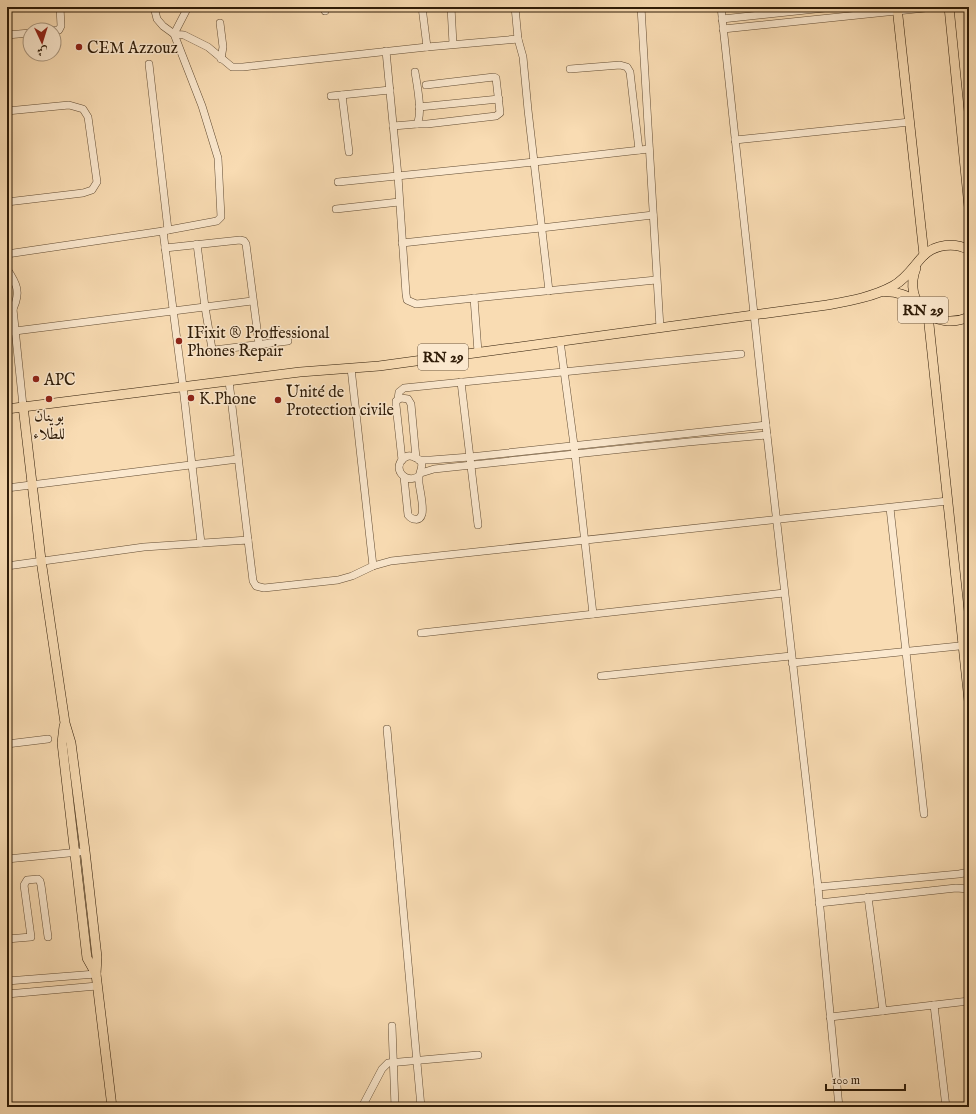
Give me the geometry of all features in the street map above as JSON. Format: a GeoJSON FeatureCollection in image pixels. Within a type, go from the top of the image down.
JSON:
{"type":"FeatureCollection","features":[{"type":"Feature","properties":{"kind":"main road"},"geometry":{"type":"LineString","coordinates":[[949,7],[965,118],[969,207]]}},
{"type":"Feature","properties":{"kind":"main road"},"geometry":{"type":"LineString","coordinates":[[897,9],[924,255]]}},
{"type":"Feature","properties":{"kind":"main road","name":"RN 29"},"geometry":{"type":"LineString","coordinates":[[878,293],[900,282],[917,265],[924,255],[939,246],[957,245],[969,250]]}},
{"type":"Feature","properties":{"kind":"main road","name":"RN 29"},"geometry":{"type":"LineString","coordinates":[[917,265],[913,275],[912,286],[914,296],[919,306]]}},
{"type":"Feature","properties":{"kind":"main road","name":"RN 29"},"geometry":{"type":"LineString","coordinates":[[7,408],[300,372],[379,366],[755,315],[827,304],[885,292],[900,294],[914,300],[928,315],[945,321],[954,321],[969,317]]}},
{"type":"Feature","properties":{"kind":"main road"},"geometry":{"type":"LineString","coordinates":[[928,315],[948,501],[966,645],[969,701]]}},
{"type":"Feature","properties":{"kind":"main road"},"geometry":{"type":"LineString","coordinates":[[23,406],[41,560],[65,723],[71,742],[85,851],[97,957],[97,986],[112,1107]]}},
{"type":"Feature","properties":{"kind":"main road"},"geometry":{"type":"LineString","coordinates":[[65,723],[62,744],[87,958],[96,974]]}},
{"type":"Feature","properties":{"kind":"street"},"geometry":{"type":"LineString","coordinates":[[60,7],[61,22]]}},
{"type":"Feature","properties":{"kind":"street"},"geometry":{"type":"LineString","coordinates":[[154,7],[157,19],[163,26],[174,34],[184,35],[208,47],[221,59],[232,66],[243,67],[427,46],[518,39]]}},
{"type":"Feature","properties":{"kind":"street"},"geometry":{"type":"LineString","coordinates":[[7,254],[165,231],[217,221],[221,216],[218,158],[202,106],[174,34],[188,7]]}},
{"type":"Feature","properties":{"kind":"street"},"geometry":{"type":"LineString","coordinates":[[422,7],[427,46]]}},
{"type":"Feature","properties":{"kind":"street"},"geometry":{"type":"LineString","coordinates":[[451,7],[453,44]]}},
{"type":"Feature","properties":{"kind":"street"},"geometry":{"type":"LineString","coordinates":[[515,7],[518,39],[523,57],[549,291]]}},
{"type":"Feature","properties":{"kind":"street"},"geometry":{"type":"LineString","coordinates":[[641,7],[660,328]]}},
{"type":"Feature","properties":{"kind":"street"},"geometry":{"type":"LineString","coordinates":[[721,7],[784,593],[818,887],[839,1107]]}},
{"type":"Feature","properties":{"kind":"street"},"geometry":{"type":"LineString","coordinates":[[722,19],[829,7],[828,18]]}},
{"type":"Feature","properties":{"kind":"street"},"geometry":{"type":"LineString","coordinates":[[723,29],[897,9],[935,7]]}},
{"type":"Feature","properties":{"kind":"street"},"geometry":{"type":"LineString","coordinates":[[220,23],[223,47],[221,59]]}},
{"type":"Feature","properties":{"kind":"street"},"geometry":{"type":"LineString","coordinates":[[7,35],[22,33]]}},
{"type":"Feature","properties":{"kind":"street"},"geometry":{"type":"LineString","coordinates":[[386,51],[398,176],[407,300],[416,304],[656,280]]}},
{"type":"Feature","properties":{"kind":"street"},"geometry":{"type":"LineString","coordinates":[[149,64],[165,231],[164,248],[183,387],[201,543]]}},
{"type":"Feature","properties":{"kind":"street"},"geometry":{"type":"LineString","coordinates":[[570,69],[620,65],[627,67],[630,72],[639,150]]}},
{"type":"Feature","properties":{"kind":"street"},"geometry":{"type":"LineString","coordinates":[[415,72],[419,108],[419,120],[417,124]]}},
{"type":"Feature","properties":{"kind":"street"},"geometry":{"type":"LineString","coordinates":[[393,126],[428,124],[496,116],[500,113],[497,80],[494,77],[426,85]]}},
{"type":"Feature","properties":{"kind":"street"},"geometry":{"type":"LineString","coordinates":[[331,96],[390,90]]}},
{"type":"Feature","properties":{"kind":"street"},"geometry":{"type":"LineString","coordinates":[[342,95],[349,152]]}},
{"type":"Feature","properties":{"kind":"street"},"geometry":{"type":"LineString","coordinates":[[419,108],[499,99]]}},
{"type":"Feature","properties":{"kind":"street"},"geometry":{"type":"LineString","coordinates":[[7,111],[69,105],[83,109],[88,117],[97,182],[92,190],[83,193],[7,202]]}},
{"type":"Feature","properties":{"kind":"street"},"geometry":{"type":"LineString","coordinates":[[735,140],[910,122]]}},
{"type":"Feature","properties":{"kind":"street"},"geometry":{"type":"LineString","coordinates":[[338,182],[649,149]]}},
{"type":"Feature","properties":{"kind":"street"},"geometry":{"type":"LineString","coordinates":[[336,209],[399,202]]}},
{"type":"Feature","properties":{"kind":"street"},"geometry":{"type":"LineString","coordinates":[[402,243],[653,215]]}},
{"type":"Feature","properties":{"kind":"street"},"geometry":{"type":"LineString","coordinates":[[164,248],[240,240],[244,241],[246,244],[252,301],[259,344]]}},
{"type":"Feature","properties":{"kind":"street"},"geometry":{"type":"LineString","coordinates":[[197,244],[212,349],[214,350],[288,341]]}},
{"type":"Feature","properties":{"kind":"street"},"geometry":{"type":"LineString","coordinates":[[7,269],[18,289],[17,300],[13,309],[23,406]]}},
{"type":"Feature","properties":{"kind":"street"},"geometry":{"type":"LineString","coordinates":[[474,298],[478,352]]}},
{"type":"Feature","properties":{"kind":"street"},"geometry":{"type":"LineString","coordinates":[[7,332],[252,301]]}},
{"type":"Feature","properties":{"kind":"street"},"geometry":{"type":"LineString","coordinates":[[7,303],[13,309]]}},
{"type":"Feature","properties":{"kind":"street"},"geometry":{"type":"LineString","coordinates":[[560,341],[575,454],[593,614]]}},
{"type":"Feature","properties":{"kind":"street"},"geometry":{"type":"LineString","coordinates":[[398,399],[406,398],[411,404],[418,459],[422,466],[420,475],[422,513],[419,518],[415,520],[408,515],[404,477],[401,474],[399,467],[402,460],[396,405],[399,392],[404,388],[741,354]]}},
{"type":"Feature","properties":{"kind":"street"},"geometry":{"type":"LineString","coordinates":[[351,368],[373,566]]}},
{"type":"Feature","properties":{"kind":"street"},"geometry":{"type":"LineString","coordinates":[[229,381],[253,581],[256,586],[262,588],[338,580],[352,576],[373,566],[400,560],[948,501]]}},
{"type":"Feature","properties":{"kind":"street"},"geometry":{"type":"LineString","coordinates":[[461,382],[478,526]]}},
{"type":"Feature","properties":{"kind":"street"},"geometry":{"type":"LineString","coordinates":[[402,460],[408,456],[418,459],[431,460],[470,457],[766,424]]}},
{"type":"Feature","properties":{"kind":"street"},"geometry":{"type":"LineString","coordinates":[[687,432],[688,442]]}},
{"type":"Feature","properties":{"kind":"street"},"geometry":{"type":"LineString","coordinates":[[404,477],[412,479],[434,469],[767,435]]}},
{"type":"Feature","properties":{"kind":"street"},"geometry":{"type":"LineString","coordinates":[[7,488],[238,458]]}},
{"type":"Feature","properties":{"kind":"street"},"geometry":{"type":"LineString","coordinates":[[890,508],[924,814]]}},
{"type":"Feature","properties":{"kind":"street"},"geometry":{"type":"LineString","coordinates":[[7,566],[41,560],[144,547],[248,540]]}},
{"type":"Feature","properties":{"kind":"street"},"geometry":{"type":"LineString","coordinates":[[421,633],[784,593]]}},
{"type":"Feature","properties":{"kind":"street"},"geometry":{"type":"LineString","coordinates":[[601,676],[966,645]]}},
{"type":"Feature","properties":{"kind":"street"},"geometry":{"type":"LineString","coordinates":[[387,729],[421,1107]]}},
{"type":"Feature","properties":{"kind":"street"},"geometry":{"type":"LineString","coordinates":[[7,744],[48,739]]}},
{"type":"Feature","properties":{"kind":"street"},"geometry":{"type":"LineString","coordinates":[[7,859],[85,851]]}},
{"type":"Feature","properties":{"kind":"street"},"geometry":{"type":"LineString","coordinates":[[818,887],[969,872]]}},
{"type":"Feature","properties":{"kind":"street"},"geometry":{"type":"LineString","coordinates":[[7,940],[31,937],[24,885],[27,880],[38,879],[40,881],[48,937]]}},
{"type":"Feature","properties":{"kind":"street"},"geometry":{"type":"LineString","coordinates":[[819,903],[956,888],[969,889]]}},
{"type":"Feature","properties":{"kind":"street"},"geometry":{"type":"LineString","coordinates":[[868,897],[883,1011]]}},
{"type":"Feature","properties":{"kind":"street"},"geometry":{"type":"LineString","coordinates":[[7,981],[96,974]]}},
{"type":"Feature","properties":{"kind":"street"},"geometry":{"type":"LineString","coordinates":[[7,994],[97,986]]}},
{"type":"Feature","properties":{"kind":"street"},"geometry":{"type":"LineString","coordinates":[[830,1017],[969,1001]]}},
{"type":"Feature","properties":{"kind":"street"},"geometry":{"type":"LineString","coordinates":[[934,1005],[946,1107]]}},
{"type":"Feature","properties":{"kind":"street"},"geometry":{"type":"LineString","coordinates":[[392,1026],[395,1107]]}},
{"type":"Feature","properties":{"kind":"street"},"geometry":{"type":"LineString","coordinates":[[362,1107],[382,1068],[386,1065],[393,1062],[478,1055]]}},
{"type":"Feature","properties":{"kind":"place","name":"CEM Azzouz"},"geometry":{"type":"Point","coordinates":[79,47]}},
{"type":"Feature","properties":{"kind":"place","name":"IFixit ® Proffessional Phones Repair"},"geometry":{"type":"Point","coordinates":[179,341]}},
{"type":"Feature","properties":{"kind":"place","name":"APC"},"geometry":{"type":"Point","coordinates":[36,379]}},
{"type":"Feature","properties":{"kind":"place","name":"K.Phone"},"geometry":{"type":"Point","coordinates":[191,398]}},
{"type":"Feature","properties":{"kind":"place","name":"بوينان للطلاء"},"geometry":{"type":"Point","coordinates":[49,399]}},
{"type":"Feature","properties":{"kind":"place","name":"Unité de Protection civile"},"geometry":{"type":"Point","coordinates":[278,400]}}]}
